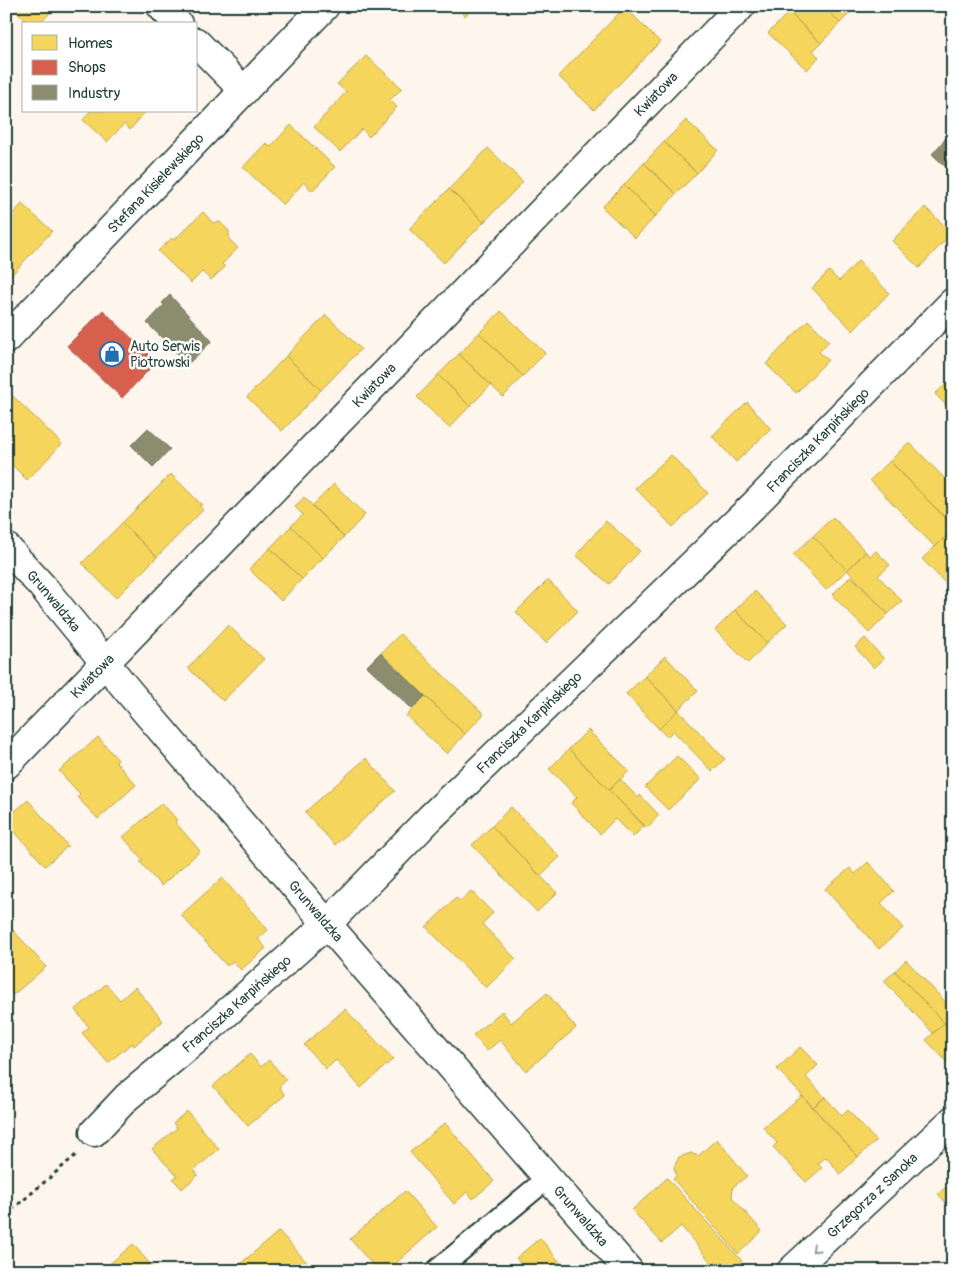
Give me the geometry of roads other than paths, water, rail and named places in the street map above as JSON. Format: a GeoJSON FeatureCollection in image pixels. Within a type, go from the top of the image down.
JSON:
{"type":"FeatureCollection","features":[{"type":"Feature","properties":{"kind":"street"},"geometry":{"type":"LineString","coordinates":[[161,6],[176,22]]}},
{"type":"Feature","properties":{"kind":"street","name":"Stefana Kisielewskiego"},"geometry":{"type":"LineString","coordinates":[[6,339],[325,6]]}},
{"type":"Feature","properties":{"kind":"street","name":"Kwiatowa"},"geometry":{"type":"LineString","coordinates":[[6,765],[741,6]]}},
{"type":"Feature","properties":{"kind":"street"},"geometry":{"type":"LineString","coordinates":[[198,44],[244,91]]}},
{"type":"Feature","properties":{"kind":"street","name":"Franciszka Karpińskiego"},"geometry":{"type":"LineString","coordinates":[[94,1132],[128,1096],[204,1033],[327,924],[430,818],[753,506],[953,302]]}},
{"type":"Feature","properties":{"kind":"street","name":"Grunwaldzka"},"geometry":{"type":"LineString","coordinates":[[6,547],[42,586],[129,692],[327,924],[629,1271]]}},
{"type":"Feature","properties":{"kind":"street","name":"Grzegorza z Sanoka"},"geometry":{"type":"LineString","coordinates":[[791,1271],[953,1120]]}},
{"type":"Feature","properties":{"kind":"lane"},"geometry":{"type":"LineString","coordinates":[[436,1271],[549,1177]]}},
{"type":"Feature","properties":{"kind":"place","name":"Auto Serwis Piotrowski"},"geometry":{"type":"Point","coordinates":[112,354]}}]}
